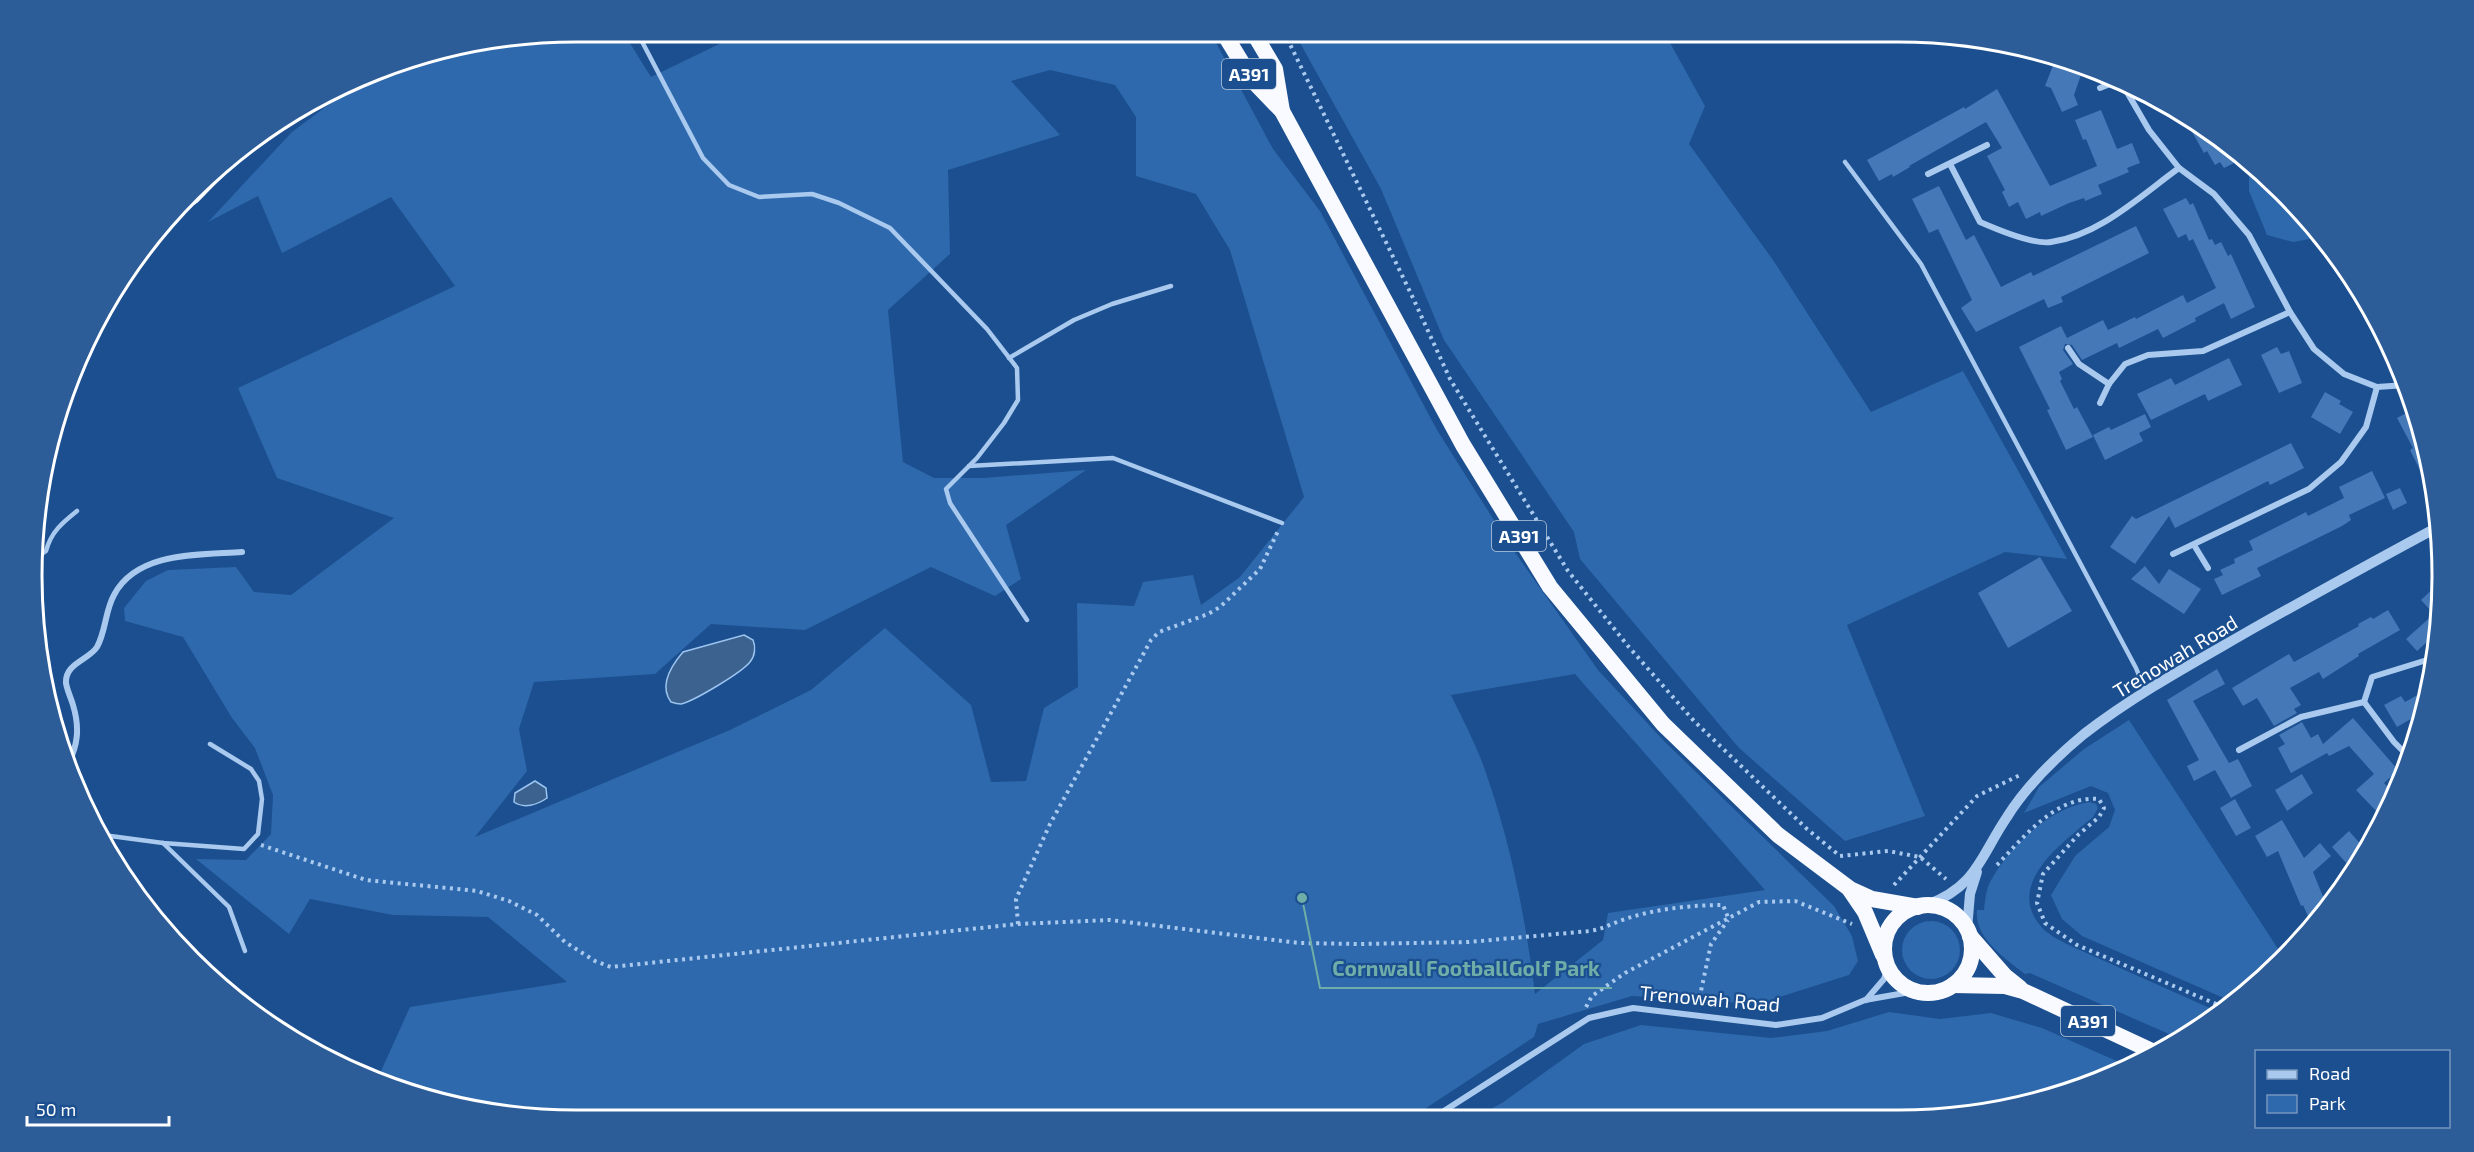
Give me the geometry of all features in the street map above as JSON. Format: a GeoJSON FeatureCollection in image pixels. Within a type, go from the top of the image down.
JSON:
{"type":"FeatureCollection","features":[{"type":"Feature","properties":{"kind":"highway","name":"A391"},"geometry":{"type":"LineString","coordinates":[[1229,42],[1253,81],[1282,111],[1463,445],[1550,587],[1663,724],[1778,835],[1850,889],[1881,900],[1922,906]]}},
{"type":"Feature","properties":{"kind":"highway","name":"A391"},"geometry":{"type":"LineString","coordinates":[[1259,42],[1275,69],[1282,111]]}},
{"type":"Feature","properties":{"kind":"highway","name":"A391"},"geometry":{"type":"LineString","coordinates":[[1850,889],[1867,916],[1887,963]]}},
{"type":"Feature","properties":{"kind":"highway"},"geometry":{"type":"LineString","coordinates":[[1922,906],[1950,912],[1968,932],[1972,951],[1968,967],[1953,985],[1931,993],[1916,991],[1902,985],[1887,963],[1884,942],[1890,926],[1902,914],[1922,906]]}},
{"type":"Feature","properties":{"kind":"highway","name":"A391"},"geometry":{"type":"LineString","coordinates":[[1968,932],[2005,976],[2023,991]]}},
{"type":"Feature","properties":{"kind":"highway","name":"A391"},"geometry":{"type":"LineString","coordinates":[[1953,985],[2005,986],[2023,991],[2146,1048]]}},
{"type":"Feature","properties":{"kind":"street"},"geometry":{"type":"LineString","coordinates":[[2100,88],[2107,85]]}},
{"type":"Feature","properties":{"kind":"street"},"geometry":{"type":"LineString","coordinates":[[2128,95],[2149,130],[2179,168],[2214,194],[2249,235],[2290,312],[2314,349],[2344,374],[2377,387],[2397,386]]}},
{"type":"Feature","properties":{"kind":"street"},"geometry":{"type":"LineString","coordinates":[[1928,174],[1987,145]]}},
{"type":"Feature","properties":{"kind":"street"},"geometry":{"type":"LineString","coordinates":[[1950,164],[1980,222],[2008,234],[2049,243],[2094,229],[2179,168]]}},
{"type":"Feature","properties":{"kind":"street"},"geometry":{"type":"LineString","coordinates":[[2100,403],[2109,384],[2125,364],[2148,355],[2203,351],[2290,312]]}},
{"type":"Feature","properties":{"kind":"street"},"geometry":{"type":"LineString","coordinates":[[2068,348],[2079,364],[2109,384]]}},
{"type":"Feature","properties":{"kind":"street"},"geometry":{"type":"LineString","coordinates":[[2173,554],[2308,489],[2341,462],[2366,427],[2377,387]]}},
{"type":"Feature","properties":{"kind":"street","name":"Trenowah Road"},"geometry":{"type":"LineString","coordinates":[[1922,906],[1947,898],[1977,868],[2007,817],[2039,775],[2085,734],[2185,667],[2430,531]]}},
{"type":"Feature","properties":{"kind":"street"},"geometry":{"type":"LineString","coordinates":[[2194,545],[2208,568]]}},
{"type":"Feature","properties":{"kind":"street"},"geometry":{"type":"LineString","coordinates":[[73,756],[78,733],[76,714],[66,683],[69,671],[95,650],[102,636],[113,595],[135,573],[156,562],[188,556],[242,552]]}},
{"type":"Feature","properties":{"kind":"street"},"geometry":{"type":"LineString","coordinates":[[2364,702],[2372,677],[2425,661]]}},
{"type":"Feature","properties":{"kind":"street"},"geometry":{"type":"LineString","coordinates":[[2239,750],[2301,717],[2364,702]]}},
{"type":"Feature","properties":{"kind":"street"},"geometry":{"type":"LineString","coordinates":[[2364,702],[2403,751]]}},
{"type":"Feature","properties":{"kind":"street","name":"Trenowah Road"},"geometry":{"type":"LineString","coordinates":[[1968,932],[1970,894],[1977,868]]}},
{"type":"Feature","properties":{"kind":"street","name":"Trenowah Road"},"geometry":{"type":"LineString","coordinates":[[1865,1000],[1884,979],[1887,963]]}},
{"type":"Feature","properties":{"kind":"street","name":"Trenowah Road"},"geometry":{"type":"LineString","coordinates":[[1445,1110],[1589,1018],[1633,1008],[1776,1025],[1822,1018],[1865,1000],[1916,991]]}},
{"type":"Feature","properties":{"kind":"lane"},"geometry":{"type":"LineString","coordinates":[[643,42],[703,158],[729,184],[759,197],[812,194],[839,203],[890,228],[987,329],[1017,368],[1018,400],[1004,423],[969,466],[945,489],[950,503],[1027,620]]}},
{"type":"Feature","properties":{"kind":"lane"},"geometry":{"type":"LineString","coordinates":[[1845,162],[1921,264],[2136,668],[2146,693]]}},
{"type":"Feature","properties":{"kind":"lane"},"geometry":{"type":"LineString","coordinates":[[1009,358],[1074,320],[1112,304],[1171,286]]}},
{"type":"Feature","properties":{"kind":"lane"},"geometry":{"type":"LineString","coordinates":[[969,466],[1113,458],[1282,523]]}},
{"type":"Feature","properties":{"kind":"lane"},"geometry":{"type":"LineString","coordinates":[[43,553],[46,551],[49,538],[57,528],[77,511]]}},
{"type":"Feature","properties":{"kind":"lane"},"geometry":{"type":"LineString","coordinates":[[110,836],[232,850],[244,849],[258,834],[262,799],[259,781],[251,769],[210,744]]}},
{"type":"Feature","properties":{"kind":"lane"},"geometry":{"type":"LineString","coordinates":[[163,843],[229,907],[245,951]]}},
{"type":"Feature","properties":{"kind":"path"},"geometry":{"type":"LineString","coordinates":[[1289,42],[1450,379],[1568,571],[1628,646],[1694,721],[1807,829],[1840,856],[1888,851],[1920,856],[1957,889]]}},
{"type":"Feature","properties":{"kind":"path"},"geometry":{"type":"LineString","coordinates":[[1018,924],[1016,899],[1050,824],[1151,640],[1164,630],[1208,614],[1241,589],[1260,569],[1282,523]]}},
{"type":"Feature","properties":{"kind":"path"},"geometry":{"type":"LineString","coordinates":[[1881,900],[1977,796],[2020,775],[2039,775]]}},
{"type":"Feature","properties":{"kind":"path"},"geometry":{"type":"LineString","coordinates":[[1995,867],[2021,837],[2056,811],[2082,798],[2099,799],[2104,808],[2099,817],[2078,835],[2043,874],[2037,903],[2045,923],[2077,945],[2217,1004]]}},
{"type":"Feature","properties":{"kind":"path"},"geometry":{"type":"LineString","coordinates":[[251,842],[366,880],[477,891],[509,901],[537,915],[565,942],[595,961],[611,967],[1018,924],[1110,920],[1299,943],[1359,944],[1469,942],[1590,931],[1602,929],[1625,918],[1704,905],[1723,905],[1729,920]]}},
{"type":"Feature","properties":{"kind":"path"},"geometry":{"type":"LineString","coordinates":[[1575,1027],[1592,996],[1625,973],[1729,920],[1759,902],[1795,901],[1858,926],[1867,916]]}},
{"type":"Feature","properties":{"kind":"path"},"geometry":{"type":"LineString","coordinates":[[1696,1014],[1711,944],[1729,920]]}},
{"type":"Feature","properties":{"kind":"green space"},"geometry":{"type":"Polygon","coordinates":[[[629,42],[651,77],[723,42],[1216,42],[1273,149],[1320,211],[1437,430],[1509,544],[1598,670],[1664,741],[1834,906],[1852,936],[1858,961],[1849,975],[1757,1004],[1632,996],[1538,1024],[1534,1037],[1423,1110],[541,1109],[472,1100],[404,1082],[380,1072],[410,1007],[567,982],[488,917],[393,915],[310,899],[289,934],[196,859],[246,860],[271,834],[273,795],[255,748],[232,718],[183,637],[125,621],[124,608],[146,581],[168,570],[236,567],[254,592],[291,595],[394,518],[277,478],[238,388],[455,286],[391,197],[282,253],[258,196],[208,222],[292,132],[335,100],[404,70],[472,52],[541,43],[629,42]],[[1050,70],[1011,81],[1060,135],[948,170],[950,254],[888,310],[903,462],[934,478],[984,478],[1086,470],[1006,525],[1021,579],[995,596],[931,567],[805,630],[711,624],[655,674],[534,682],[519,729],[527,771],[475,837],[730,730],[811,690],[885,628],[971,705],[991,782],[1026,781],[1044,708],[1078,687],[1077,603],[1134,606],[1143,582],[1193,575],[1201,605],[1240,577],[1304,497],[1230,250],[1196,194],[1136,176],[1136,117],[1115,85],[1050,70]],[[1575,674],[1451,695],[1480,757],[1497,805],[1523,912],[1535,994],[1603,940],[1608,913],[1765,890],[1575,674]]]}},
{"type":"Feature","properties":{"kind":"green space"},"geometry":{"type":"Polygon","coordinates":[[[1300,42],[1670,42],[1705,106],[1689,144],[1773,260],[1871,412],[1963,371],[2067,559],[2005,552],[1847,625],[1925,816],[1845,841],[1739,748],[1580,559],[1574,532],[1444,340],[1381,189],[1300,42]]]}},
{"type":"Feature","properties":{"kind":"green space"},"geometry":{"type":"Polygon","coordinates":[[[2249,174],[2276,198],[2312,239],[2293,242],[2267,235],[2249,191],[2249,174]]]}},
{"type":"Feature","properties":{"kind":"green space"},"geometry":{"type":"Polygon","coordinates":[[[2129,720],[2279,951],[2225,999],[2082,936],[2062,919],[2051,895],[2075,856],[2109,827],[2115,810],[2108,793],[2091,786],[2024,813],[2039,787],[2084,749],[2129,720]]]}},
{"type":"Feature","properties":{"kind":"green space"},"geometry":{"type":"Polygon","coordinates":[[[2090,802],[2096,804],[2098,808],[2093,817],[2055,850],[2043,864],[2034,878],[2030,893],[2031,908],[2039,924],[2050,935],[2211,1009],[2170,1035],[2030,973],[2025,974],[1993,947],[1981,930],[1977,920],[1977,910],[1984,910],[1990,882],[2008,855],[2046,820],[2075,805],[2090,802]]]}},
{"type":"Feature","properties":{"kind":"green space"},"geometry":{"type":"Polygon","coordinates":[[[1931,921],[1942,923],[1955,934],[1960,950],[1958,961],[1947,974],[1931,979],[1920,977],[1907,966],[1902,950],[1904,939],[1915,926],[1931,921]]]}},
{"type":"Feature","properties":{"kind":"green space"},"geometry":{"type":"Polygon","coordinates":[[[1889,1012],[1940,1019],[1991,1013],[2042,1028],[2118,1062],[2070,1082],[2036,1092],[2002,1100],[1933,1109],[1489,1110],[1584,1044],[1641,1025],[1771,1038],[1827,1031],[1889,1012]]]}},
{"type":"Feature","properties":{"kind":"shaded area"},"geometry":{"type":"Polygon","coordinates":[[[744,635],[753,640],[755,648],[752,660],[745,667],[696,698],[681,704],[671,702],[666,683],[674,663],[683,652],[744,635]]]}},
{"type":"Feature","properties":{"kind":"shaded area"},"geometry":{"type":"Polygon","coordinates":[[[535,781],[546,788],[547,798],[530,805],[514,802],[515,793],[535,781]]]}},
{"type":"Feature","properties":{"kind":"building"},"geometry":{"type":"Polygon","coordinates":[[[2053,65],[2081,74],[2074,95],[2078,105],[2062,112],[2051,88],[2045,86],[2053,65]]]}},
{"type":"Feature","properties":{"kind":"building"},"geometry":{"type":"Polygon","coordinates":[[[1997,89],[2050,186],[2097,166],[2075,120],[2101,110],[2117,149],[2132,143],[2140,163],[2127,168],[2129,172],[2098,185],[2102,194],[2085,201],[2084,198],[2069,203],[2041,216],[2040,212],[2026,219],[2018,202],[2009,207],[2002,192],[2005,190],[1987,156],[2002,148],[1986,122],[1893,177],[1892,174],[1879,181],[1867,160],[1964,107],[1965,109],[1997,89]]]}},
{"type":"Feature","properties":{"kind":"building"},"geometry":{"type":"Polygon","coordinates":[[[2191,129],[2235,162],[2224,168],[2220,162],[2215,165],[2207,151],[2204,153],[2191,129]]]}},
{"type":"Feature","properties":{"kind":"building"},"geometry":{"type":"Polygon","coordinates":[[[1939,186],[1966,240],[1974,235],[2001,287],[2031,272],[2033,276],[2136,226],[2149,253],[2061,297],[2063,302],[2048,308],[2044,299],[1976,332],[1961,308],[1972,300],[1938,229],[1929,233],[1912,199],[1939,186]]]}},
{"type":"Feature","properties":{"kind":"building"},"geometry":{"type":"Polygon","coordinates":[[[2186,198],[2190,205],[2193,203],[2209,240],[2212,239],[2215,245],[2221,242],[2228,256],[2231,254],[2255,307],[2231,319],[2224,303],[2163,338],[2158,329],[2119,348],[2117,343],[2082,360],[2072,345],[2065,344],[2063,350],[2073,364],[2059,372],[2062,379],[2060,381],[2074,409],[2077,407],[2093,437],[2066,450],[2047,410],[2050,409],[2019,347],[2061,326],[2067,338],[2103,320],[2108,330],[2135,317],[2136,319],[2183,295],[2187,303],[2216,288],[2193,239],[2189,241],[2186,234],[2178,238],[2163,209],[2186,198]]]}},
{"type":"Feature","properties":{"kind":"building"},"geometry":{"type":"Polygon","coordinates":[[[2277,347],[2281,354],[2289,351],[2302,383],[2279,393],[2261,355],[2277,347]]]}},
{"type":"Feature","properties":{"kind":"building"},"geometry":{"type":"Polygon","coordinates":[[[2229,358],[2242,385],[2208,401],[2205,394],[2151,420],[2137,394],[2171,378],[2175,385],[2229,358]]]}},
{"type":"Feature","properties":{"kind":"building"},"geometry":{"type":"Polygon","coordinates":[[[2325,392],[2341,401],[2339,404],[2353,412],[2340,434],[2311,417],[2325,392]]]}},
{"type":"Feature","properties":{"kind":"building"},"geometry":{"type":"Polygon","coordinates":[[[2407,413],[2422,475],[2410,450],[2413,448],[2397,418],[2407,413]]]}},
{"type":"Feature","properties":{"kind":"building"},"geometry":{"type":"Polygon","coordinates":[[[2145,414],[2151,427],[2139,433],[2143,441],[2105,460],[2093,435],[2109,427],[2111,430],[2145,414]]]}},
{"type":"Feature","properties":{"kind":"building"},"geometry":{"type":"Polygon","coordinates":[[[2291,443],[2304,468],[2270,485],[2268,481],[2175,528],[2169,516],[2135,564],[2110,547],[2132,516],[2136,519],[2291,443]]]}},
{"type":"Feature","properties":{"kind":"building"},"geometry":{"type":"Polygon","coordinates":[[[2372,471],[2385,498],[2349,515],[2351,520],[2342,526],[2257,568],[2261,576],[2222,595],[2214,579],[2223,575],[2220,570],[2235,563],[2234,559],[2253,550],[2249,541],[2306,512],[2308,516],[2344,498],[2339,487],[2372,471]]]}},
{"type":"Feature","properties":{"kind":"building"},"geometry":{"type":"Polygon","coordinates":[[[2400,488],[2407,503],[2393,510],[2386,494],[2400,488]]]}},
{"type":"Feature","properties":{"kind":"building"},"geometry":{"type":"Polygon","coordinates":[[[2040,557],[2072,611],[2008,648],[1978,593],[2040,557]]]}},
{"type":"Feature","properties":{"kind":"building"},"geometry":{"type":"Polygon","coordinates":[[[2145,566],[2159,584],[2169,569],[2201,589],[2184,614],[2131,579],[2145,566]]]}},
{"type":"Feature","properties":{"kind":"building"},"geometry":{"type":"Polygon","coordinates":[[[2432,590],[2431,611],[2421,600],[2432,590]]]}},
{"type":"Feature","properties":{"kind":"building"},"geometry":{"type":"Polygon","coordinates":[[[2388,610],[2400,630],[2358,654],[2359,656],[2323,679],[2319,672],[2290,688],[2301,705],[2294,709],[2297,713],[2274,726],[2257,698],[2243,706],[2232,688],[2289,654],[2294,662],[2359,626],[2358,624],[2371,617],[2373,619],[2388,610]]]}},
{"type":"Feature","properties":{"kind":"building"},"geometry":{"type":"Polygon","coordinates":[[[2430,617],[2428,642],[2417,651],[2406,639],[2430,617]]]}},
{"type":"Feature","properties":{"kind":"building"},"geometry":{"type":"Polygon","coordinates":[[[2217,669],[2225,684],[2193,701],[2229,763],[2238,759],[2252,786],[2231,798],[2215,770],[2194,781],[2187,766],[2199,760],[2167,700],[2217,669]]]}},
{"type":"Feature","properties":{"kind":"building"},"geometry":{"type":"Polygon","coordinates":[[[2419,694],[2413,718],[2397,727],[2384,705],[2401,696],[2405,702],[2419,694]]]}},
{"type":"Feature","properties":{"kind":"building"},"geometry":{"type":"Polygon","coordinates":[[[2353,718],[2396,768],[2393,774],[2384,783],[2388,787],[2377,812],[2356,790],[2374,774],[2349,746],[2329,756],[2327,753],[2291,773],[2278,748],[2285,744],[2279,735],[2302,722],[2311,738],[2318,734],[2323,744],[2353,718]]]}},
{"type":"Feature","properties":{"kind":"building"},"geometry":{"type":"Polygon","coordinates":[[[2302,774],[2313,793],[2287,811],[2275,790],[2302,774]]]}},
{"type":"Feature","properties":{"kind":"building"},"geometry":{"type":"Polygon","coordinates":[[[2235,799],[2251,828],[2236,836],[2220,808],[2235,799]]]}},
{"type":"Feature","properties":{"kind":"building"},"geometry":{"type":"Polygon","coordinates":[[[2282,820],[2304,858],[2320,843],[2331,856],[2313,872],[2324,899],[2308,917],[2303,905],[2301,906],[2278,851],[2267,857],[2255,836],[2282,820]]]}},
{"type":"Feature","properties":{"kind":"building"},"geometry":{"type":"Polygon","coordinates":[[[2349,831],[2360,843],[2347,864],[2332,847],[2349,831]]]}},
{"type":"Feature","properties":{"kind":"place","name":"Cornwall FootballGolf Park"},"geometry":{"type":"Point","coordinates":[1302,898]}}]}
